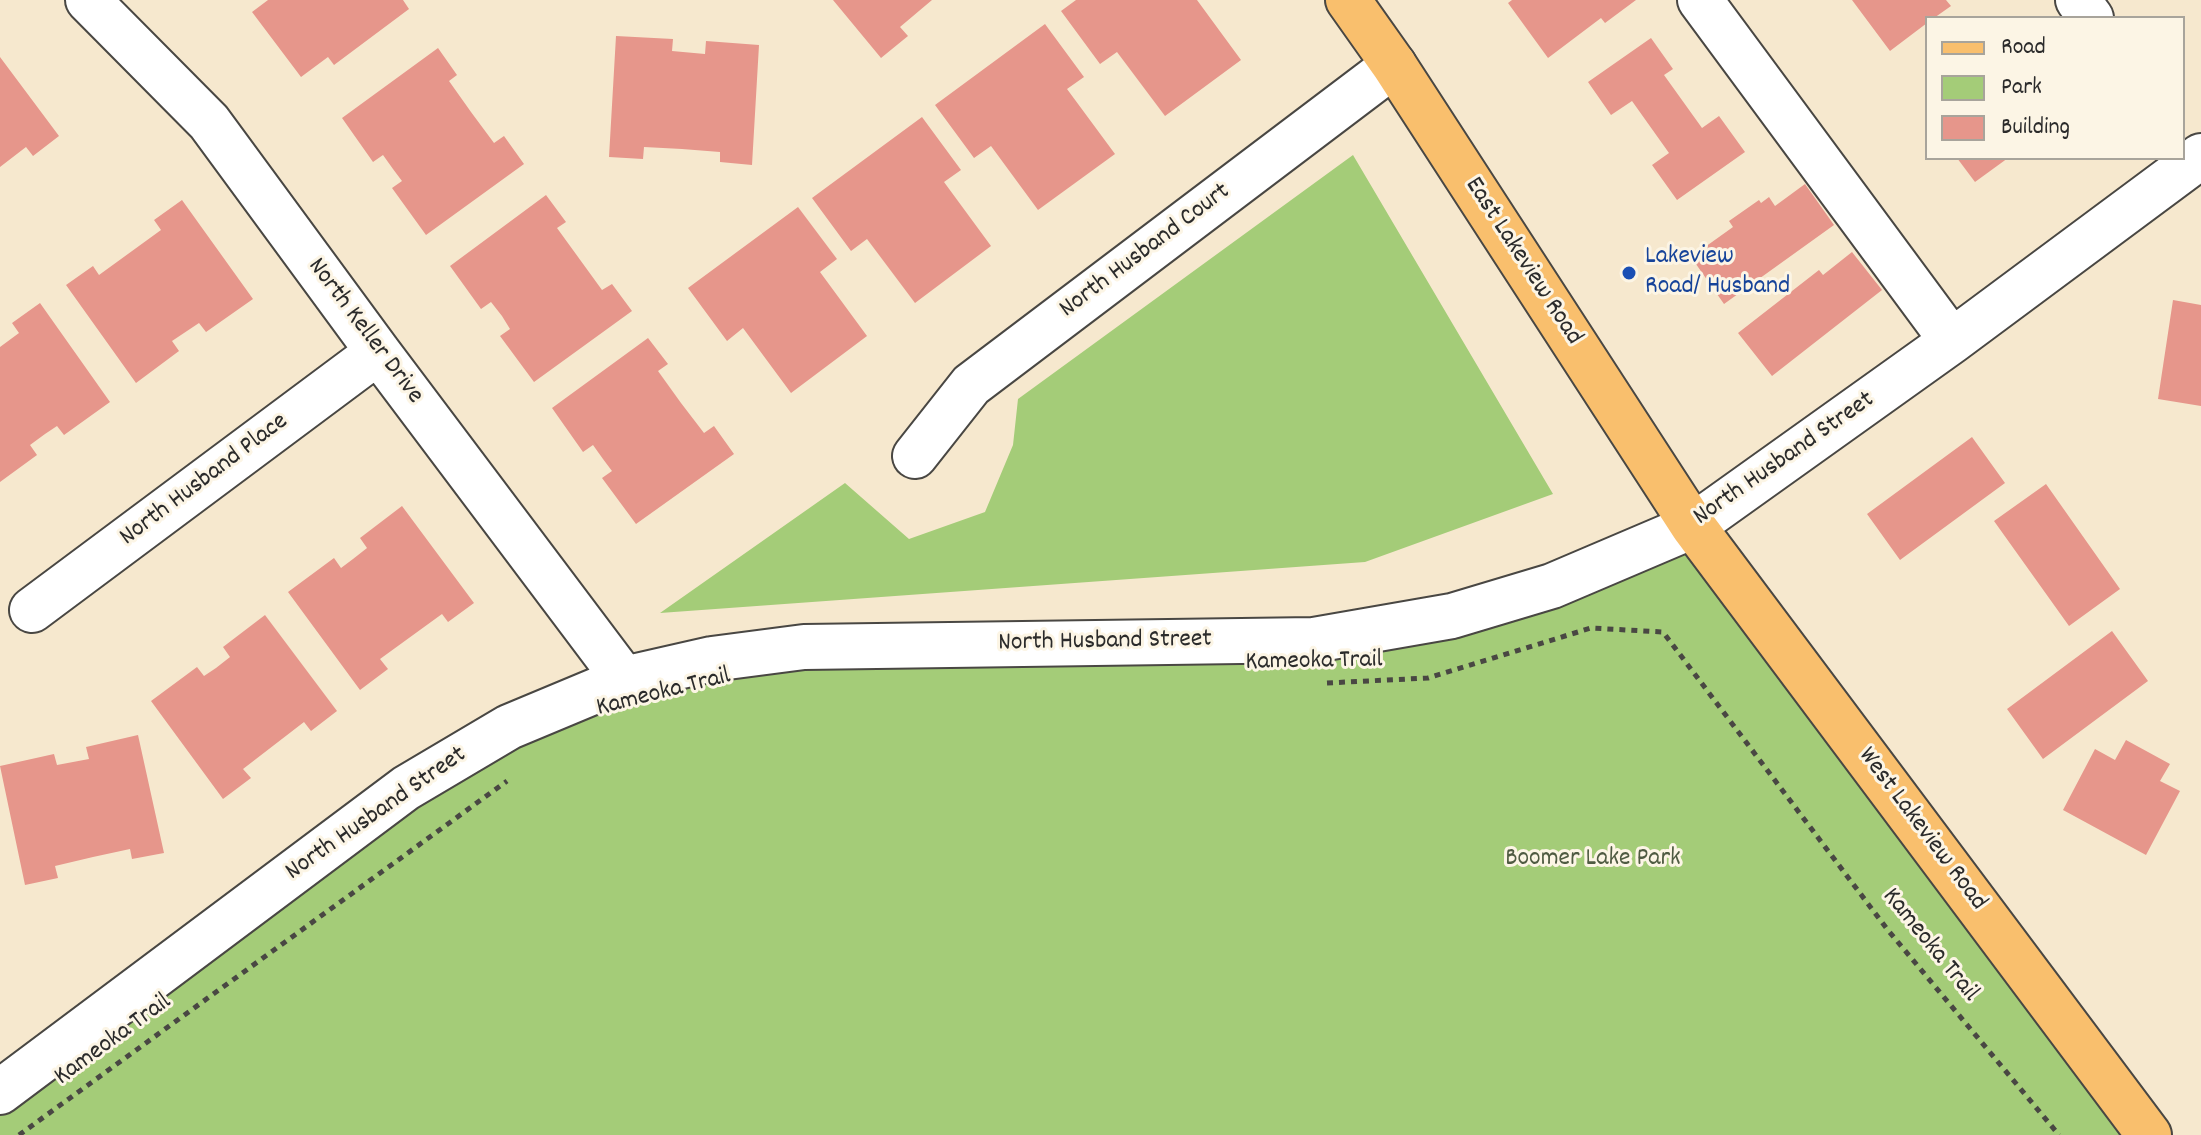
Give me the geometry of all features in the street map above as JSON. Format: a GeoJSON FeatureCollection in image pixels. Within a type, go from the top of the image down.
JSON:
{"type":"FeatureCollection","features":[{"type":"Feature","properties":{"kind":"main road","name":"East Lakeview Road"},"geometry":{"type":"LineString","coordinates":[[1348,0],[1394,65],[1693,526]]}},
{"type":"Feature","properties":{"kind":"main road","name":"West Lakeview Road"},"geometry":{"type":"LineString","coordinates":[[1693,526],[2149,1135]]}},
{"type":"Feature","properties":{"kind":"street","name":"North Keller Drive"},"geometry":{"type":"LineString","coordinates":[[88,0],[209,122],[624,679]]}},
{"type":"Feature","properties":{"kind":"street"},"geometry":{"type":"LineString","coordinates":[[1700,0],[1952,341]]}},
{"type":"Feature","properties":{"kind":"street","name":"North Husband Court"},"geometry":{"type":"LineString","coordinates":[[915,456],[971,385],[1394,65]]}},
{"type":"Feature","properties":{"kind":"street","name":"North Husband Street"},"geometry":{"type":"LineString","coordinates":[[0,1092],[406,788],[509,727],[624,679],[712,659],[804,647],[1314,640],[1452,616],[1552,586],[1693,526],[1952,341],[2183,160]]}},
{"type":"Feature","properties":{"kind":"street","name":"North Husband Place"},"geometry":{"type":"LineString","coordinates":[[32,610],[378,352]]}},
{"type":"Feature","properties":{"kind":"path","name":"Kameoka Trail"},"geometry":{"type":"LineString","coordinates":[[1326,683],[1428,678],[1591,628],[1663,632],[1887,929],[2059,1135]]}},
{"type":"Feature","properties":{"kind":"path","name":"Kameoka Trail"},"geometry":{"type":"LineString","coordinates":[[19,1135],[517,774]]}},
{"type":"Feature","properties":{"kind":"green space"},"geometry":{"type":"Polygon","coordinates":[[[1353,155],[1553,494],[1365,562],[660,613],[845,483],[909,539],[985,512],[1013,445],[1018,399],[1353,155]]]}},
{"type":"Feature","properties":{"kind":"green space","name":"Boomer Lake Park"},"geometry":{"type":"Polygon","coordinates":[[[1691,531],[2138,1135],[0,1135],[0,1093],[407,791],[711,662],[1315,642],[1691,531]]]}},
{"type":"Feature","properties":{"kind":"building"},"geometry":{"type":"Polygon","coordinates":[[[268,0],[403,0],[409,9],[334,65],[328,57],[301,77],[252,12],[268,0]]]}},
{"type":"Feature","properties":{"kind":"building"},"geometry":{"type":"Polygon","coordinates":[[[833,0],[932,0],[900,27],[908,36],[881,58],[833,0]]]}},
{"type":"Feature","properties":{"kind":"building"},"geometry":{"type":"Polygon","coordinates":[[[1076,0],[1197,0],[1241,60],[1165,116],[1117,52],[1100,64],[1061,11],[1076,0]]]}},
{"type":"Feature","properties":{"kind":"building"},"geometry":{"type":"Polygon","coordinates":[[[1512,0],[1636,0],[1605,23],[1601,18],[1548,58],[1508,3],[1512,0]]]}},
{"type":"Feature","properties":{"kind":"building"},"geometry":{"type":"Polygon","coordinates":[[[1852,0],[1946,0],[1951,6],[1937,16],[1925,16],[1925,25],[1890,51],[1852,0]]]}},
{"type":"Feature","properties":{"kind":"building"},"geometry":{"type":"Polygon","coordinates":[[[1045,24],[1084,77],[1067,89],[1115,154],[1038,210],[991,146],[974,158],[935,105],[1045,24]]]}},
{"type":"Feature","properties":{"kind":"building"},"geometry":{"type":"Polygon","coordinates":[[[616,36],[673,39],[672,51],[705,54],[706,41],[759,45],[752,165],[720,162],[720,152],[682,149],[644,147],[643,159],[609,157],[616,36]]]}},
{"type":"Feature","properties":{"kind":"building"},"geometry":{"type":"Polygon","coordinates":[[[1651,38],[1673,69],[1664,75],[1702,128],[1719,116],[1745,152],[1677,200],[1652,165],[1669,153],[1632,101],[1611,115],[1588,82],[1651,38]]]}},
{"type":"Feature","properties":{"kind":"building"},"geometry":{"type":"Polygon","coordinates":[[[438,48],[457,75],[449,81],[471,112],[494,143],[504,136],[524,164],[426,235],[392,188],[402,181],[383,155],[373,162],[342,118],[438,48]]]}},
{"type":"Feature","properties":{"kind":"building"},"geometry":{"type":"Polygon","coordinates":[[[0,57],[59,136],[33,156],[26,147],[0,167],[0,57]]]}},
{"type":"Feature","properties":{"kind":"building"},"geometry":{"type":"Polygon","coordinates":[[[922,117],[961,170],[944,182],[991,246],[915,303],[867,239],[851,251],[812,198],[922,117]]]}},
{"type":"Feature","properties":{"kind":"building"},"geometry":{"type":"Polygon","coordinates":[[[1958,160],[2005,160],[1975,182],[1958,160]]]}},
{"type":"Feature","properties":{"kind":"building"},"geometry":{"type":"Polygon","coordinates":[[[1805,184],[1834,225],[1724,304],[1691,257],[1733,227],[1729,221],[1759,200],[1761,203],[1769,197],[1775,206],[1805,184]]]}},
{"type":"Feature","properties":{"kind":"building"},"geometry":{"type":"Polygon","coordinates":[[[546,195],[566,222],[557,228],[602,290],[612,284],[632,311],[534,382],[500,336],[510,329],[502,316],[491,302],[481,309],[450,266],[546,195]]]}},
{"type":"Feature","properties":{"kind":"building"},"geometry":{"type":"Polygon","coordinates":[[[182,200],[253,299],[206,332],[199,323],[172,341],[179,351],[136,383],[66,285],[93,266],[99,275],[161,230],[154,220],[182,200]]]}},
{"type":"Feature","properties":{"kind":"building"},"geometry":{"type":"Polygon","coordinates":[[[798,207],[837,259],[820,272],[867,336],[791,393],[743,328],[727,341],[688,288],[798,207]]]}},
{"type":"Feature","properties":{"kind":"building"},"geometry":{"type":"Polygon","coordinates":[[[1852,252],[1882,290],[1772,376],[1738,333],[1819,270],[1823,275],[1852,252]]]}},
{"type":"Feature","properties":{"kind":"building"},"geometry":{"type":"Polygon","coordinates":[[[2173,300],[2201,305],[2201,406],[2158,399],[2173,300]]]}},
{"type":"Feature","properties":{"kind":"building"},"geometry":{"type":"Polygon","coordinates":[[[40,303],[110,402],[64,435],[57,426],[45,434],[30,445],[37,455],[0,482],[0,347],[19,333],[12,323],[40,303]]]}},
{"type":"Feature","properties":{"kind":"building"},"geometry":{"type":"Polygon","coordinates":[[[648,338],[668,364],[658,371],[681,403],[704,433],[714,426],[734,454],[636,524],[602,478],[612,471],[593,445],[583,452],[552,408],[648,338]]]}},
{"type":"Feature","properties":{"kind":"building"},"geometry":{"type":"Polygon","coordinates":[[[1972,437],[2005,483],[1900,560],[1867,514],[1972,437]]]}},
{"type":"Feature","properties":{"kind":"building"},"geometry":{"type":"Polygon","coordinates":[[[2046,484],[2120,589],[2069,626],[1994,521],[2046,484]]]}},
{"type":"Feature","properties":{"kind":"building"},"geometry":{"type":"Polygon","coordinates":[[[402,506],[474,603],[448,622],[442,614],[380,659],[388,669],[360,690],[288,592],[334,558],[341,568],[353,559],[367,548],[360,538],[402,506]]]}},
{"type":"Feature","properties":{"kind":"building"},"geometry":{"type":"Polygon","coordinates":[[[265,615],[337,711],[311,731],[304,722],[243,769],[251,778],[223,799],[151,701],[197,667],[204,676],[216,668],[230,657],[223,647],[265,615]]]}},
{"type":"Feature","properties":{"kind":"building"},"geometry":{"type":"Polygon","coordinates":[[[2112,631],[2148,681],[2043,759],[2007,709],[2112,631]]]}},
{"type":"Feature","properties":{"kind":"building"},"geometry":{"type":"Polygon","coordinates":[[[138,735],[164,853],[132,859],[130,849],[93,857],[55,866],[58,878],[25,885],[0,766],[54,754],[57,765],[89,759],[86,747],[138,735]]]}},
{"type":"Feature","properties":{"kind":"building"},"geometry":{"type":"Polygon","coordinates":[[[2126,740],[2170,764],[2160,781],[2180,791],[2146,855],[2063,810],[2095,749],[2115,760],[2126,740]]]}},
{"type":"Feature","properties":{"kind":"place","name":"Lakeview Road/ Husband"},"geometry":{"type":"Point","coordinates":[1629,273]}}]}
